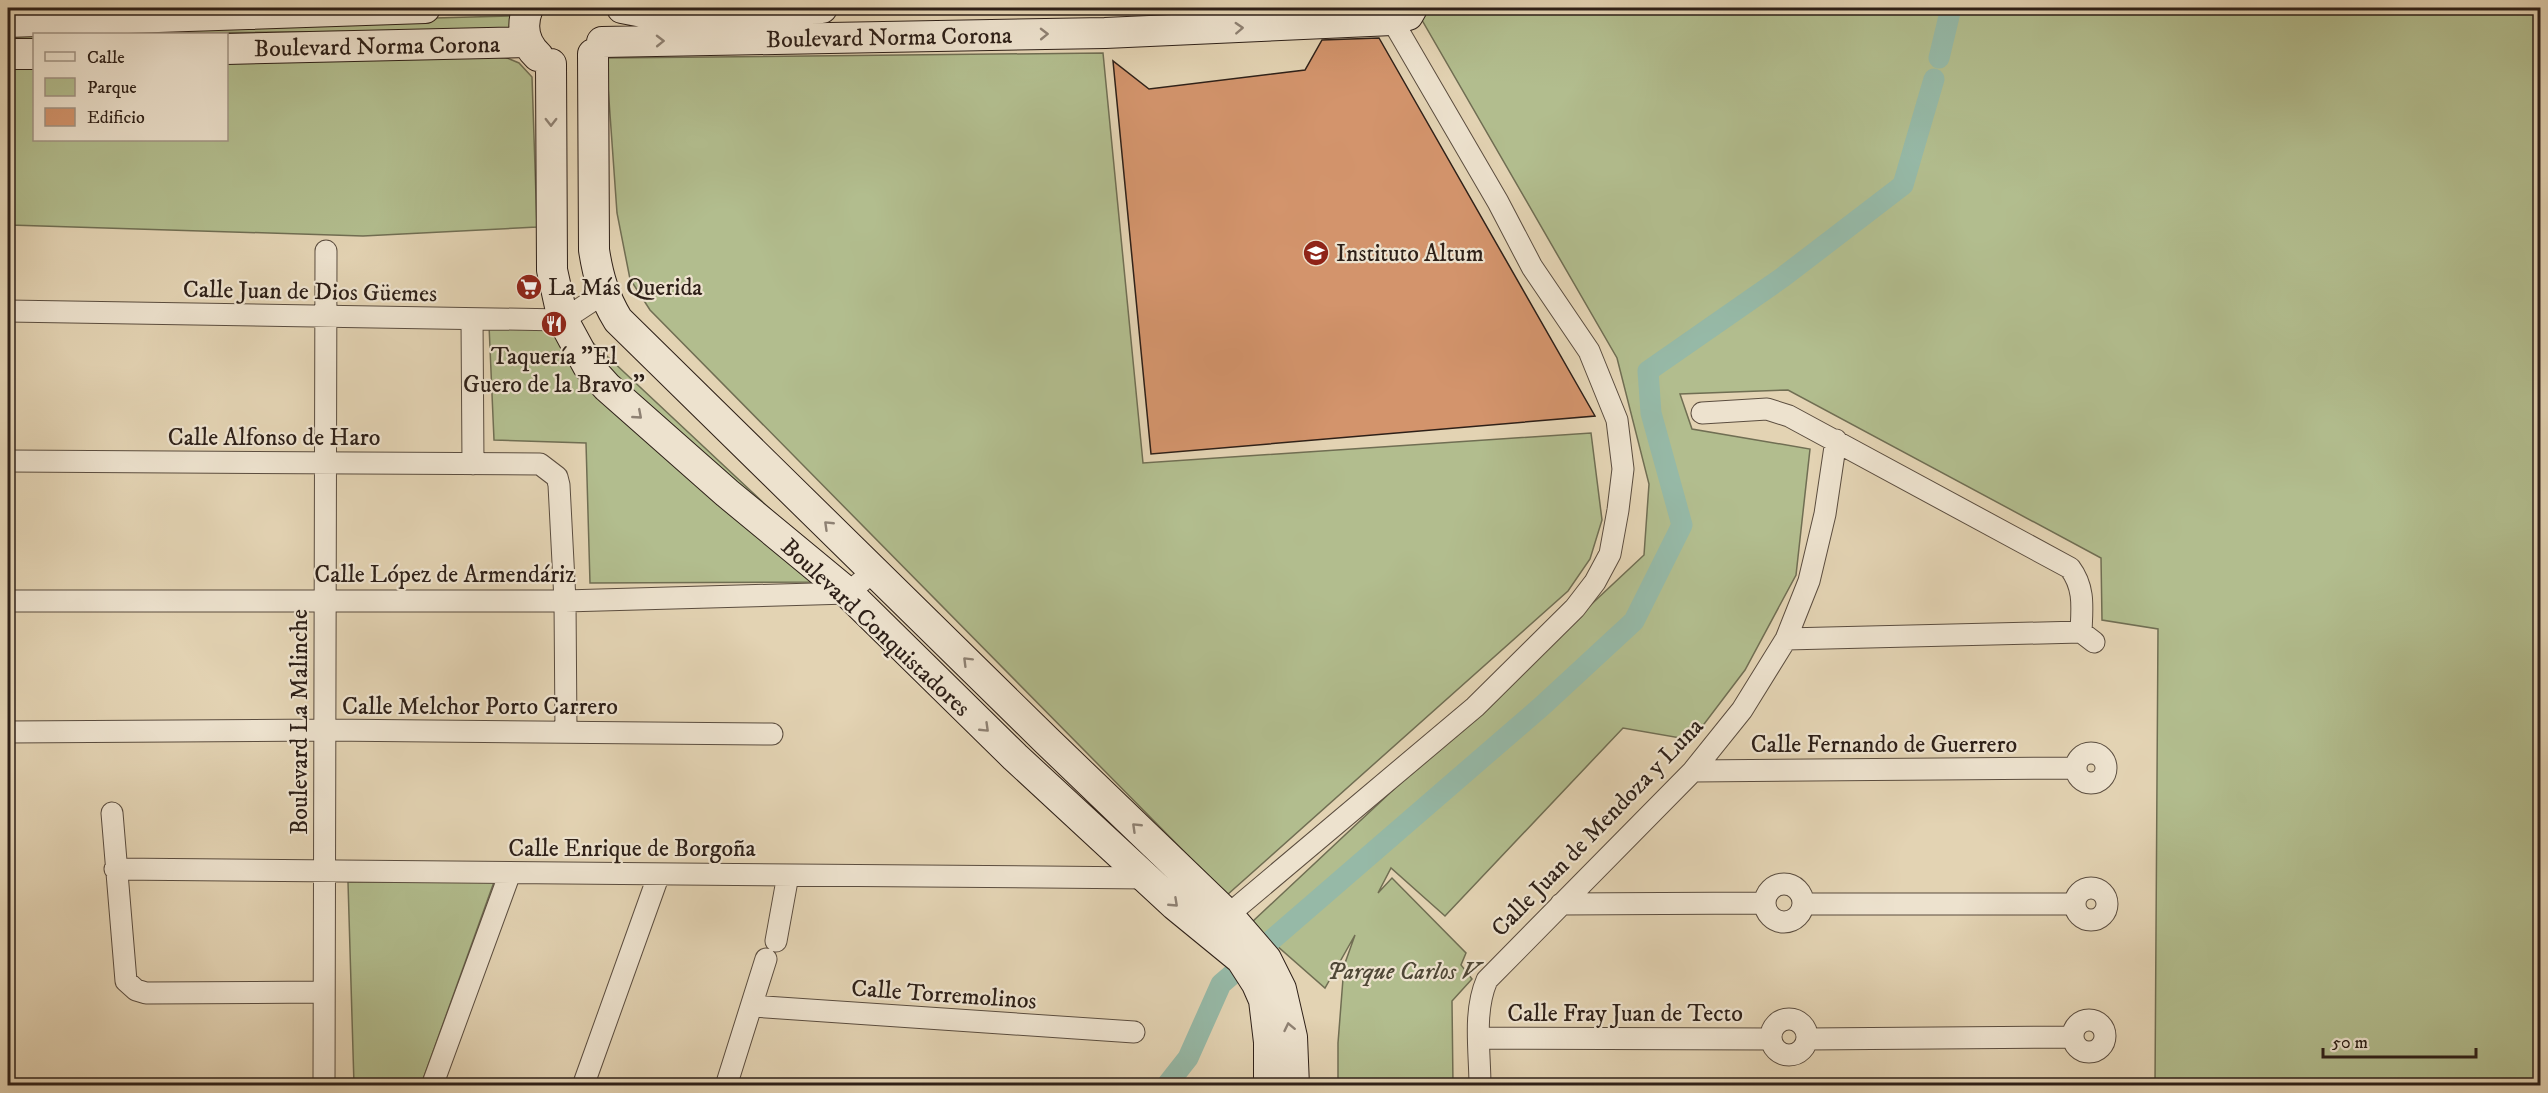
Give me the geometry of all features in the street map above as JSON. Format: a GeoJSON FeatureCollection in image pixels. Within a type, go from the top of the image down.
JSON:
{"type":"FeatureCollection","features":[{"type":"Feature","properties":{"kind":"street","name":"Boulevard Norma Corona"},"geometry":{"type":"LineString","coordinates":[[8,22],[425,8]]}},
{"type":"Feature","properties":{"kind":"street"},"geometry":{"type":"LineString","coordinates":[[528,8],[524,30],[527,42],[541,59],[551,64],[573,65],[597,48]]}},
{"type":"Feature","properties":{"kind":"street","name":"Boulevard Conquistadores"},"geometry":{"type":"LineString","coordinates":[[600,8],[605,22],[597,48],[594,250],[598,276],[618,320],[1046,740],[1228,915],[1266,959],[1281,988],[1292,1037],[1294,1086]]}},
{"type":"Feature","properties":{"kind":"street","name":"Boulevard Norma Corona"},"geometry":{"type":"LineString","coordinates":[[622,8],[648,13],[822,8]]}},
{"type":"Feature","properties":{"kind":"street","name":"Boulevard Norma Corona"},"geometry":{"type":"LineString","coordinates":[[597,48],[1131,20],[1402,14]]}},
{"type":"Feature","properties":{"kind":"street"},"geometry":{"type":"LineString","coordinates":[[1228,915],[1475,707],[1575,608],[1595,582],[1610,554],[1623,470],[1617,420],[1589,351],[1532,267],[1402,14]]}},
{"type":"Feature","properties":{"kind":"street","name":"Boulevard Norma Corona"},"geometry":{"type":"LineString","coordinates":[[228,50],[527,42]]}},
{"type":"Feature","properties":{"kind":"street"},"geometry":{"type":"LineString","coordinates":[[8,54],[33,54]]}},
{"type":"Feature","properties":{"kind":"street","name":"Boulevard Conquistadores"},"geometry":{"type":"LineString","coordinates":[[551,64],[552,270],[563,320],[588,366],[607,387],[727,493],[848,593],[1015,757],[1175,905],[1241,959],[1264,1000],[1269,1042],[1269,1086]]}},
{"type":"Feature","properties":{"kind":"street","name":"Boulevard La Malinche"},"geometry":{"type":"LineString","coordinates":[[324,1086],[326,251]]}},
{"type":"Feature","properties":{"kind":"street"},"geometry":{"type":"LineString","coordinates":[[563,320],[604,293]]}},
{"type":"Feature","properties":{"kind":"street","name":"Calle Juan de Dios Güemes"},"geometry":{"type":"LineString","coordinates":[[8,311],[563,320]]}},
{"type":"Feature","properties":{"kind":"street"},"geometry":{"type":"LineString","coordinates":[[472,319],[473,464]]}},
{"type":"Feature","properties":{"kind":"street"},"geometry":{"type":"LineString","coordinates":[[1702,412],[1767,409],[1789,416],[2070,568],[2078,579],[2082,592],[2087,637],[1786,639]]}},
{"type":"Feature","properties":{"kind":"street","name":"Calle Juan de Mendoza y Luna"},"geometry":{"type":"LineString","coordinates":[[1480,1086],[1480,996],[1487,980],[1693,771],[1742,710],[1786,639],[1809,581],[1825,514],[1836,440]]}},
{"type":"Feature","properties":{"kind":"street","name":"Calle Alfonso de Haro"},"geometry":{"type":"LineString","coordinates":[[8,461],[540,464],[557,477],[559,485],[565,601]]}},
{"type":"Feature","properties":{"kind":"street"},"geometry":{"type":"LineString","coordinates":[[848,593],[875,570]]}},
{"type":"Feature","properties":{"kind":"street","name":"Calle López de Armendáriz"},"geometry":{"type":"LineString","coordinates":[[8,601],[325,599],[565,601],[848,593]]}},
{"type":"Feature","properties":{"kind":"street"},"geometry":{"type":"LineString","coordinates":[[565,601],[566,732]]}},
{"type":"Feature","properties":{"kind":"street","name":"Calle Melchor Porto Carrero"},"geometry":{"type":"LineString","coordinates":[[8,732],[325,730],[772,734]]}},
{"type":"Feature","properties":{"kind":"street","name":"Calle Fernando de Guerrero"},"geometry":{"type":"LineString","coordinates":[[1693,771],[2076,768]]}},
{"type":"Feature","properties":{"kind":"street"},"geometry":{"type":"LineString","coordinates":[[112,813],[126,981],[130,986],[146,993],[324,992]]}},
{"type":"Feature","properties":{"kind":"street","name":"Calle Enrique de Borgoña"},"geometry":{"type":"LineString","coordinates":[[115,870],[1148,878]]}},
{"type":"Feature","properties":{"kind":"street"},"geometry":{"type":"LineString","coordinates":[[432,1086],[510,873]]}},
{"type":"Feature","properties":{"kind":"street"},"geometry":{"type":"LineString","coordinates":[[584,1086],[659,874]]}},
{"type":"Feature","properties":{"kind":"street"},"geometry":{"type":"LineString","coordinates":[[726,1086],[771,950],[788,875]]}},
{"type":"Feature","properties":{"kind":"street"},"geometry":{"type":"LineString","coordinates":[[1561,904],[1765,903],[1774,920],[1787,922],[1799,916],[1804,904],[2075,904]]}},
{"type":"Feature","properties":{"kind":"street","name":"Calle Torremolinos"},"geometry":{"type":"LineString","coordinates":[[752,1006],[1134,1032]]}},
{"type":"Feature","properties":{"kind":"street","name":"Calle Fray Juan de Tecto"},"geometry":{"type":"LineString","coordinates":[[1480,1038],[1771,1040],[1774,1027],[1788,1019],[1800,1023],[1807,1039],[2073,1037]]}},
{"type":"Feature","properties":{"kind":"green space","name":"Parque Carlos V"},"geometry":{"type":"Polygon","coordinates":[[[1415,8],[2540,8],[2540,1085],[2155,1085],[2158,629],[2102,620],[2101,558],[1788,390],[1680,394],[1692,429],[1810,449],[1796,575],[1745,670],[1692,740],[1623,728],[1445,916],[1391,868],[1378,893],[1392,878],[1466,953],[1461,965],[1472,979],[1452,1001],[1453,1085],[1338,1085],[1338,1043],[1344,966],[1355,935],[1325,988],[1251,923],[1644,555],[1649,484],[1617,358],[1415,8]]]}},
{"type":"Feature","properties":{"kind":"green space"},"geometry":{"type":"Polygon","coordinates":[[[512,16],[512,30],[33,33],[33,43],[8,44],[8,29],[512,16]]]}},
{"type":"Feature","properties":{"kind":"green space"},"geometry":{"type":"Polygon","coordinates":[[[1103,53],[1143,463],[1591,433],[1602,520],[1590,559],[1568,591],[1227,895],[650,310],[630,279],[617,213],[606,58],[1103,53]]]}},
{"type":"Feature","properties":{"kind":"green space"},"geometry":{"type":"Polygon","coordinates":[[[500,55],[519,63],[532,77],[537,227],[363,236],[10,225],[8,68],[33,67],[33,141],[228,141],[228,62],[500,55]]]}},
{"type":"Feature","properties":{"kind":"green space"},"geometry":{"type":"Polygon","coordinates":[[[489,325],[578,329],[817,553],[815,582],[590,583],[586,443],[494,440],[489,325]]]}},
{"type":"Feature","properties":{"kind":"green space"},"geometry":{"type":"Polygon","coordinates":[[[348,882],[494,882],[421,1085],[354,1085],[348,882]]]}},
{"type":"Feature","properties":{"kind":"building","name":"Instituto Altum"},"geometry":{"type":"Polygon","coordinates":[[[1379,38],[1595,416],[1151,454],[1113,61],[1149,89],[1305,70],[1322,40],[1379,38]]]}},
{"type":"Feature","properties":{"kind":"waterway"},"geometry":{"type":"LineString","coordinates":[[1939,58],[1951,8]]}},
{"type":"Feature","properties":{"kind":"waterway"},"geometry":{"type":"LineString","coordinates":[[1268,943],[1542,706],[1634,621],[1682,525],[1651,413],[1648,371],[1783,277],[1903,185],[1934,79]]}},
{"type":"Feature","properties":{"kind":"waterway"},"geometry":{"type":"LineString","coordinates":[[1166,1086],[1188,1058],[1221,984],[1235,972]]}},
{"type":"Feature","properties":{"kind":"place","name":"Instituto Altum"},"geometry":{"type":"Point","coordinates":[1316,253]}},
{"type":"Feature","properties":{"kind":"place","name":"La Más Querida"},"geometry":{"type":"Point","coordinates":[529,287]}},
{"type":"Feature","properties":{"kind":"place","name":"Taquería \"El Guero de la Bravo\""},"geometry":{"type":"Point","coordinates":[554,324]}}]}
